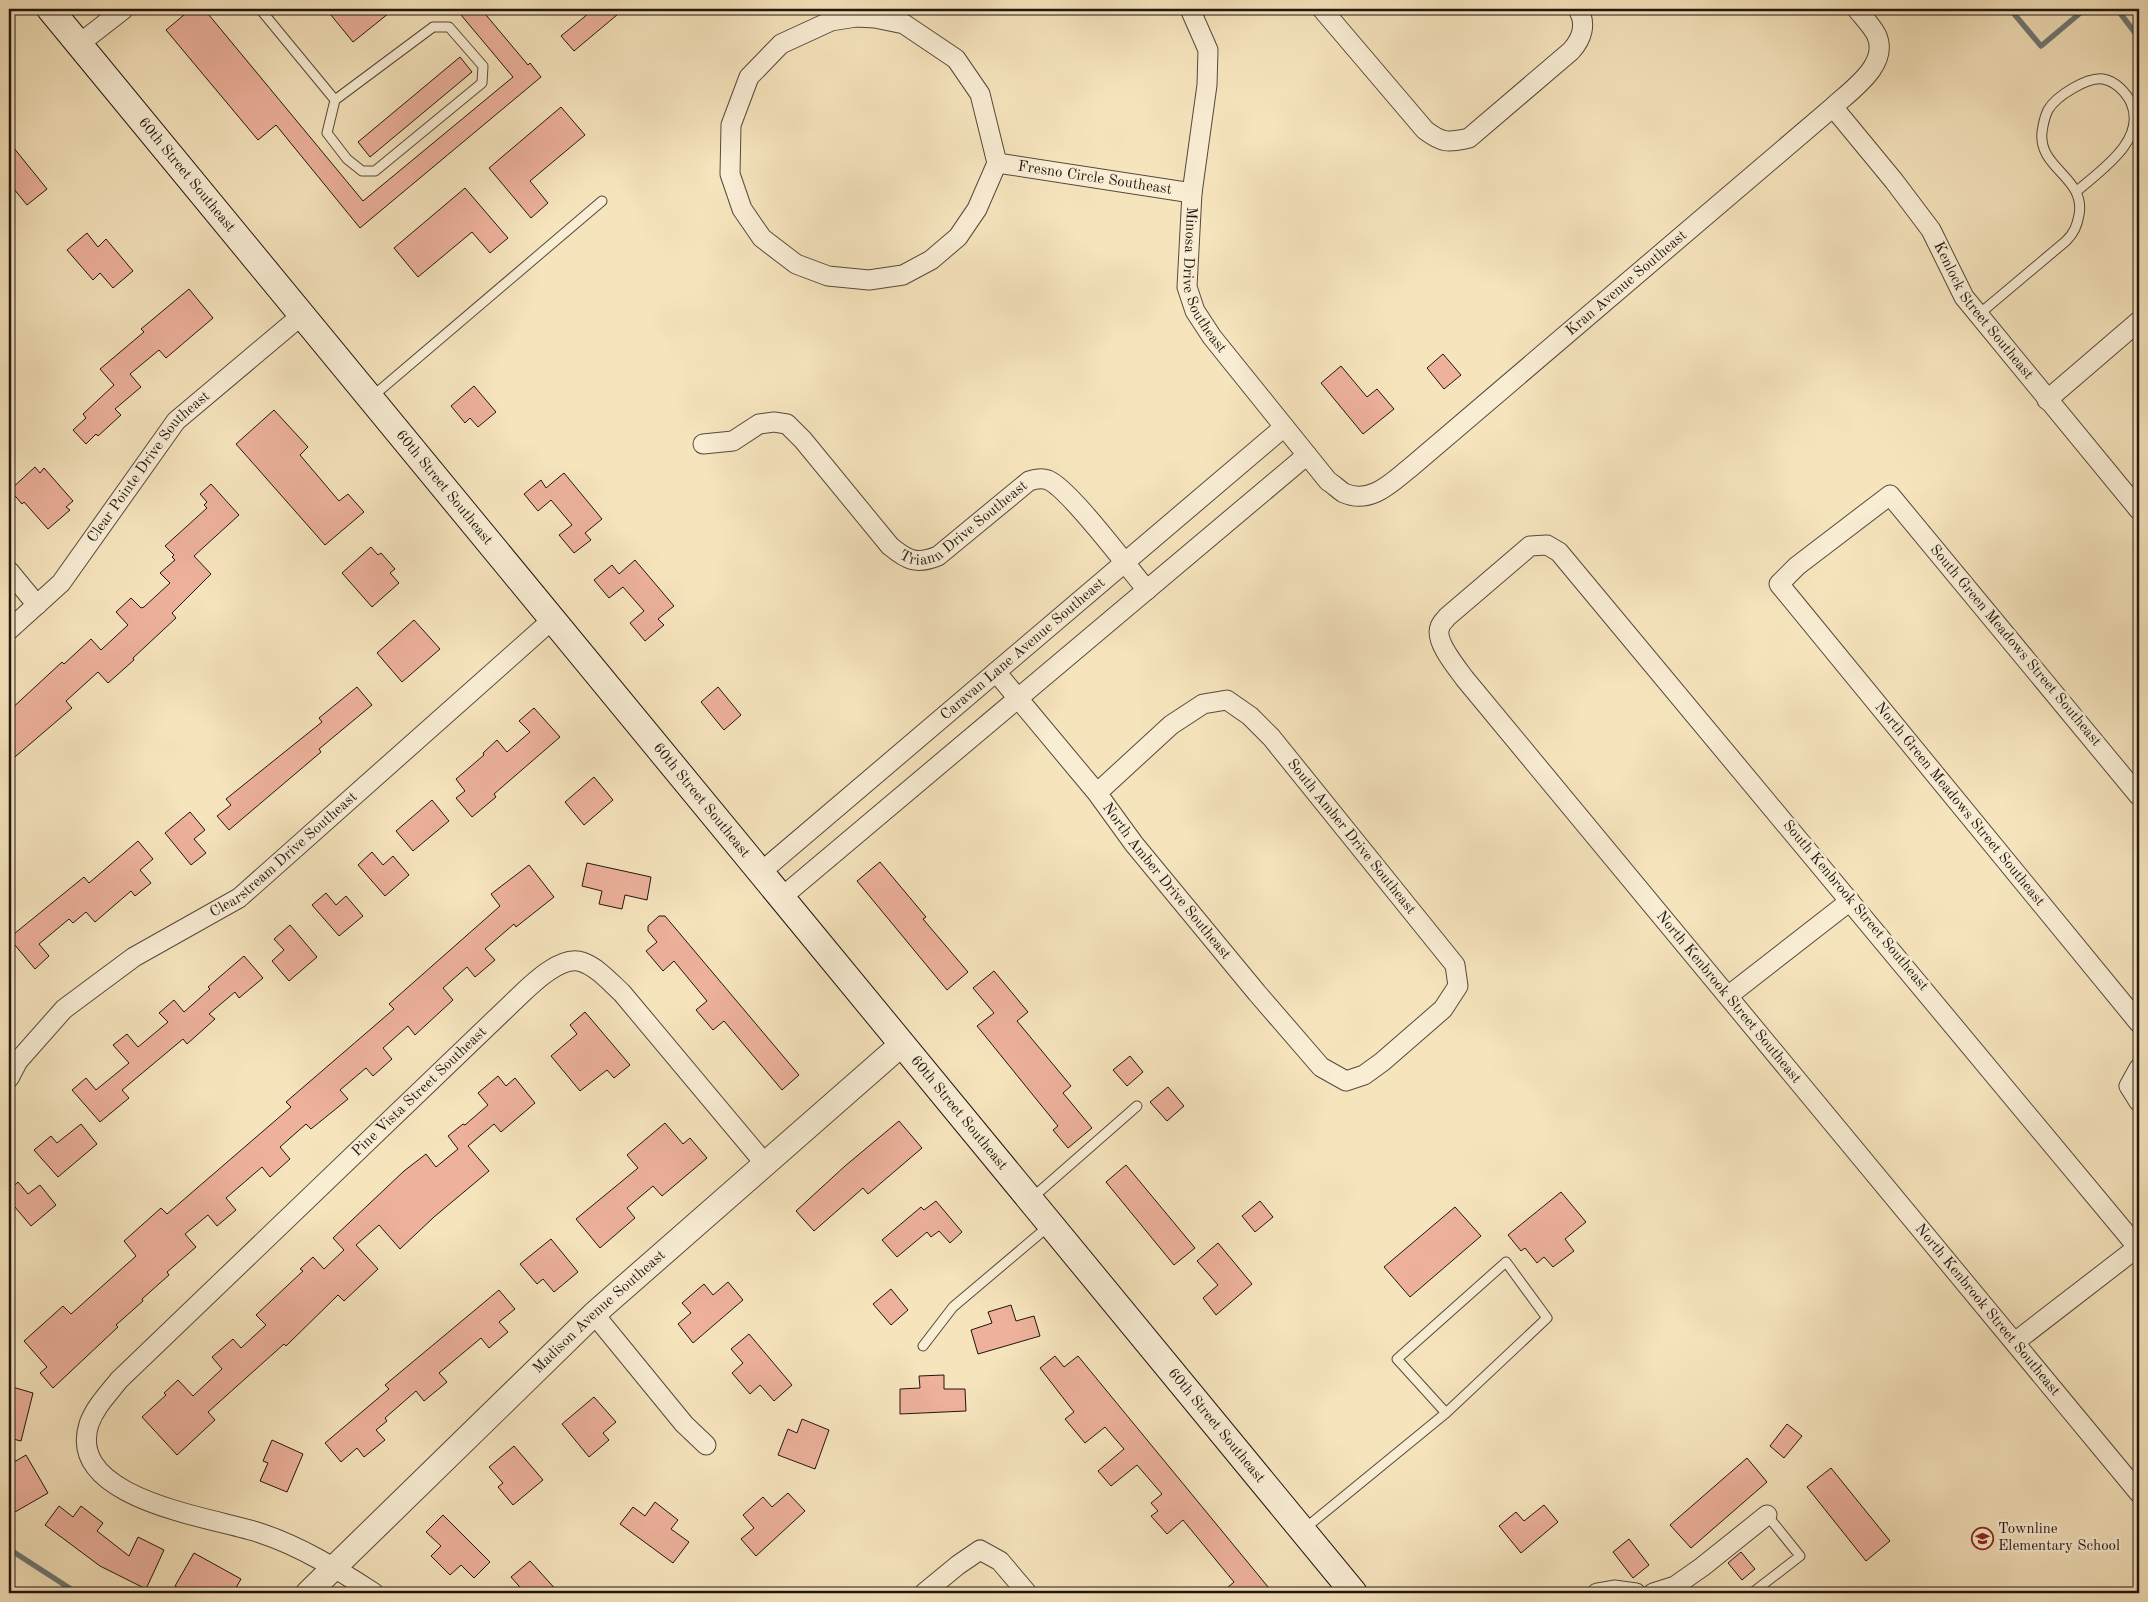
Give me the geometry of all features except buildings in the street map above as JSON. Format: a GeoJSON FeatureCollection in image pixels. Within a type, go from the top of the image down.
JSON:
{"type":"FeatureCollection","features":[{"type":"Feature","properties":{"kind":"main road","name":"60th Street Southeast"},"geometry":{"type":"LineString","coordinates":[[50,9],[782,897],[1301,1532],[1354,1593]]}},
{"type":"Feature","properties":{"kind":"street"},"geometry":{"type":"LineString","coordinates":[[79,44],[124,9]]}},
{"type":"Feature","properties":{"kind":"street","name":"Minosa Drive Southeast"},"geometry":{"type":"LineString","coordinates":[[1190,9],[1208,50],[1207,85],[1192,193],[1187,287],[1195,311],[1212,337],[1328,480],[1344,493],[1360,496]]}},
{"type":"Feature","properties":{"kind":"street"},"geometry":{"type":"LineString","coordinates":[[1322,9],[1425,130],[1438,140],[1450,142],[1469,138],[1571,51],[1580,41],[1584,28],[1578,9]]}},
{"type":"Feature","properties":{"kind":"street","name":"Kran Avenue Southeast"},"geometry":{"type":"LineString","coordinates":[[1360,496],[1373,495],[1411,467],[1833,107],[1874,66],[1879,52],[1876,35],[1857,9]]}},
{"type":"Feature","properties":{"kind":"street","name":"Fresno Circle Southeast"},"geometry":{"type":"LineString","coordinates":[[856,17],[875,18],[904,24],[956,59],[980,94],[997,163],[977,210],[958,236],[931,260],[903,275],[869,280],[828,276],[796,264],[762,238],[742,209],[730,174],[731,126],[749,77],[781,44],[831,21],[856,17]]}},
{"type":"Feature","properties":{"kind":"street","name":"Kenlock Street Southeast"},"geometry":{"type":"LineString","coordinates":[[1833,107],[1894,181],[1931,230],[1964,297],[2139,510]]}},
{"type":"Feature","properties":{"kind":"street","name":"Fresno Circle Southeast"},"geometry":{"type":"LineString","coordinates":[[997,163],[1192,193]]}},
{"type":"Feature","properties":{"kind":"street","name":"Clear Pointe Drive Southeast"},"geometry":{"type":"LineString","coordinates":[[9,630],[60,583],[176,421],[302,315]]}},
{"type":"Feature","properties":{"kind":"street"},"geometry":{"type":"LineString","coordinates":[[2047,400],[2139,321]]}},
{"type":"Feature","properties":{"kind":"street","name":"Triann Drive Southeast"},"geometry":{"type":"LineString","coordinates":[[702,444],[733,441],[759,424],[774,422],[787,424],[803,440],[890,546],[903,556],[914,561],[927,561],[938,556],[1029,481],[1037,479],[1048,480],[1071,499],[1147,590]]}},
{"type":"Feature","properties":{"kind":"street","name":"Caravan Lane Avenue Southeast"},"geometry":{"type":"LineString","coordinates":[[760,872],[1284,426]]}},
{"type":"Feature","properties":{"kind":"street"},"geometry":{"type":"LineString","coordinates":[[782,897],[1307,455]]}},
{"type":"Feature","properties":{"kind":"street","name":"North Green Meadows Street Southeast"},"geometry":{"type":"LineString","coordinates":[[1890,495],[1797,566],[1779,584],[2139,1023]]}},
{"type":"Feature","properties":{"kind":"street","name":"South Green Meadows Street Southeast"},"geometry":{"type":"LineString","coordinates":[[1890,495],[2139,796]]}},
{"type":"Feature","properties":{"kind":"street","name":"North Kenbrook Street Southeast"},"geometry":{"type":"LineString","coordinates":[[1571,564],[1559,552],[1546,545],[1530,546],[1447,617],[1440,627],[1439,636],[1445,650],[1465,679],[2139,1493]]}},
{"type":"Feature","properties":{"kind":"street","name":"South Kenbrook Street Southeast"},"geometry":{"type":"LineString","coordinates":[[1571,564],[2139,1248]]}},
{"type":"Feature","properties":{"kind":"street"},"geometry":{"type":"LineString","coordinates":[[9,571],[37,605]]}},
{"type":"Feature","properties":{"kind":"street","name":"Clearstream Drive Southeast"},"geometry":{"type":"LineString","coordinates":[[9,1078],[18,1061],[64,1009],[134,957],[239,898],[553,619]]}},
{"type":"Feature","properties":{"kind":"street","name":"North Amber Drive Southeast"},"geometry":{"type":"LineString","coordinates":[[996,672],[1098,793],[1134,844],[1257,993],[1321,1067],[1346,1081]]}},
{"type":"Feature","properties":{"kind":"street","name":"South Amber Drive Southeast"},"geometry":{"type":"LineString","coordinates":[[1098,793],[1171,726],[1203,704],[1227,700],[1250,716],[1271,737],[1454,964],[1458,986],[1443,1009],[1364,1076],[1346,1081]]}},
{"type":"Feature","properties":{"kind":"street"},"geometry":{"type":"LineString","coordinates":[[1728,996],[1850,901]]}},
{"type":"Feature","properties":{"kind":"street","name":"Pine Vista Street Southeast"},"geometry":{"type":"LineString","coordinates":[[333,1568],[261,1533],[142,1500],[105,1477],[92,1460],[86,1441],[90,1423],[99,1404],[119,1380],[504,1011],[559,964],[580,961],[598,971],[622,993],[766,1165]]}},
{"type":"Feature","properties":{"kind":"street","name":"Madison Avenue Southeast"},"geometry":{"type":"LineString","coordinates":[[308,1593],[594,1314],[902,1044]]}},
{"type":"Feature","properties":{"kind":"street"},"geometry":{"type":"LineString","coordinates":[[2139,1068],[2128,1086],[2139,1102]]}},
{"type":"Feature","properties":{"kind":"street"},"geometry":{"type":"LineString","coordinates":[[2015,1342],[2139,1248]]}},
{"type":"Feature","properties":{"kind":"street"},"geometry":{"type":"LineString","coordinates":[[594,1314],[684,1424],[706,1445]]}},
{"type":"Feature","properties":{"kind":"street"},"geometry":{"type":"LineString","coordinates":[[1653,1593],[1674,1586],[1702,1568],[1766,1515]]}},
{"type":"Feature","properties":{"kind":"street"},"geometry":{"type":"LineString","coordinates":[[924,1593],[958,1565],[980,1550],[1000,1561],[1027,1593]]}},
{"type":"Feature","properties":{"kind":"street"},"geometry":{"type":"LineString","coordinates":[[333,1568],[374,1593]]}},
{"type":"Feature","properties":{"kind":"street"},"geometry":{"type":"LineString","coordinates":[[1609,1592],[1636,1593]]}},
{"type":"Feature","properties":{"kind":"lane"},"geometry":{"type":"LineString","coordinates":[[260,9],[335,100]]}},
{"type":"Feature","properties":{"kind":"lane"},"geometry":{"type":"LineString","coordinates":[[433,27],[449,27],[483,66],[482,83],[375,171],[362,171],[347,159],[327,134],[335,100],[433,27]]}},
{"type":"Feature","properties":{"kind":"lane"},"geometry":{"type":"LineString","coordinates":[[1978,315],[2072,235],[2077,227],[2081,202],[2077,191],[2047,156],[2042,145],[2045,119],[2048,110],[2056,99],[2090,81],[2102,79],[2116,85],[2129,98],[2133,109],[2134,126],[2124,146],[2117,154],[2077,191]]}},
{"type":"Feature","properties":{"kind":"lane"},"geometry":{"type":"LineString","coordinates":[[370,398],[602,201]]}},
{"type":"Feature","properties":{"kind":"lane"},"geometry":{"type":"LineString","coordinates":[[1030,1200],[1137,1106]]}},
{"type":"Feature","properties":{"kind":"lane"},"geometry":{"type":"LineString","coordinates":[[923,1346],[952,1307],[1050,1225]]}},
{"type":"Feature","properties":{"kind":"lane"},"geometry":{"type":"LineString","coordinates":[[1301,1532],[1446,1413],[1547,1318],[1506,1262],[1397,1359],[1446,1413]]}},
{"type":"Feature","properties":{"kind":"lane"},"geometry":{"type":"LineString","coordinates":[[1752,1593],[1800,1556],[1766,1515]]}},
{"type":"Feature","properties":{"kind":"waterway"},"geometry":{"type":"LineString","coordinates":[[2010,9],[2041,46],[2085,9]]}},
{"type":"Feature","properties":{"kind":"waterway"},"geometry":{"type":"LineString","coordinates":[[2117,9],[2139,38]]}},
{"type":"Feature","properties":{"kind":"waterway"},"geometry":{"type":"LineString","coordinates":[[9,1549],[77,1593]]}},
{"type":"Feature","properties":{"kind":"place","name":"Townline Elementary School"},"geometry":{"type":"Point","coordinates":[1982,1538]}}]}
